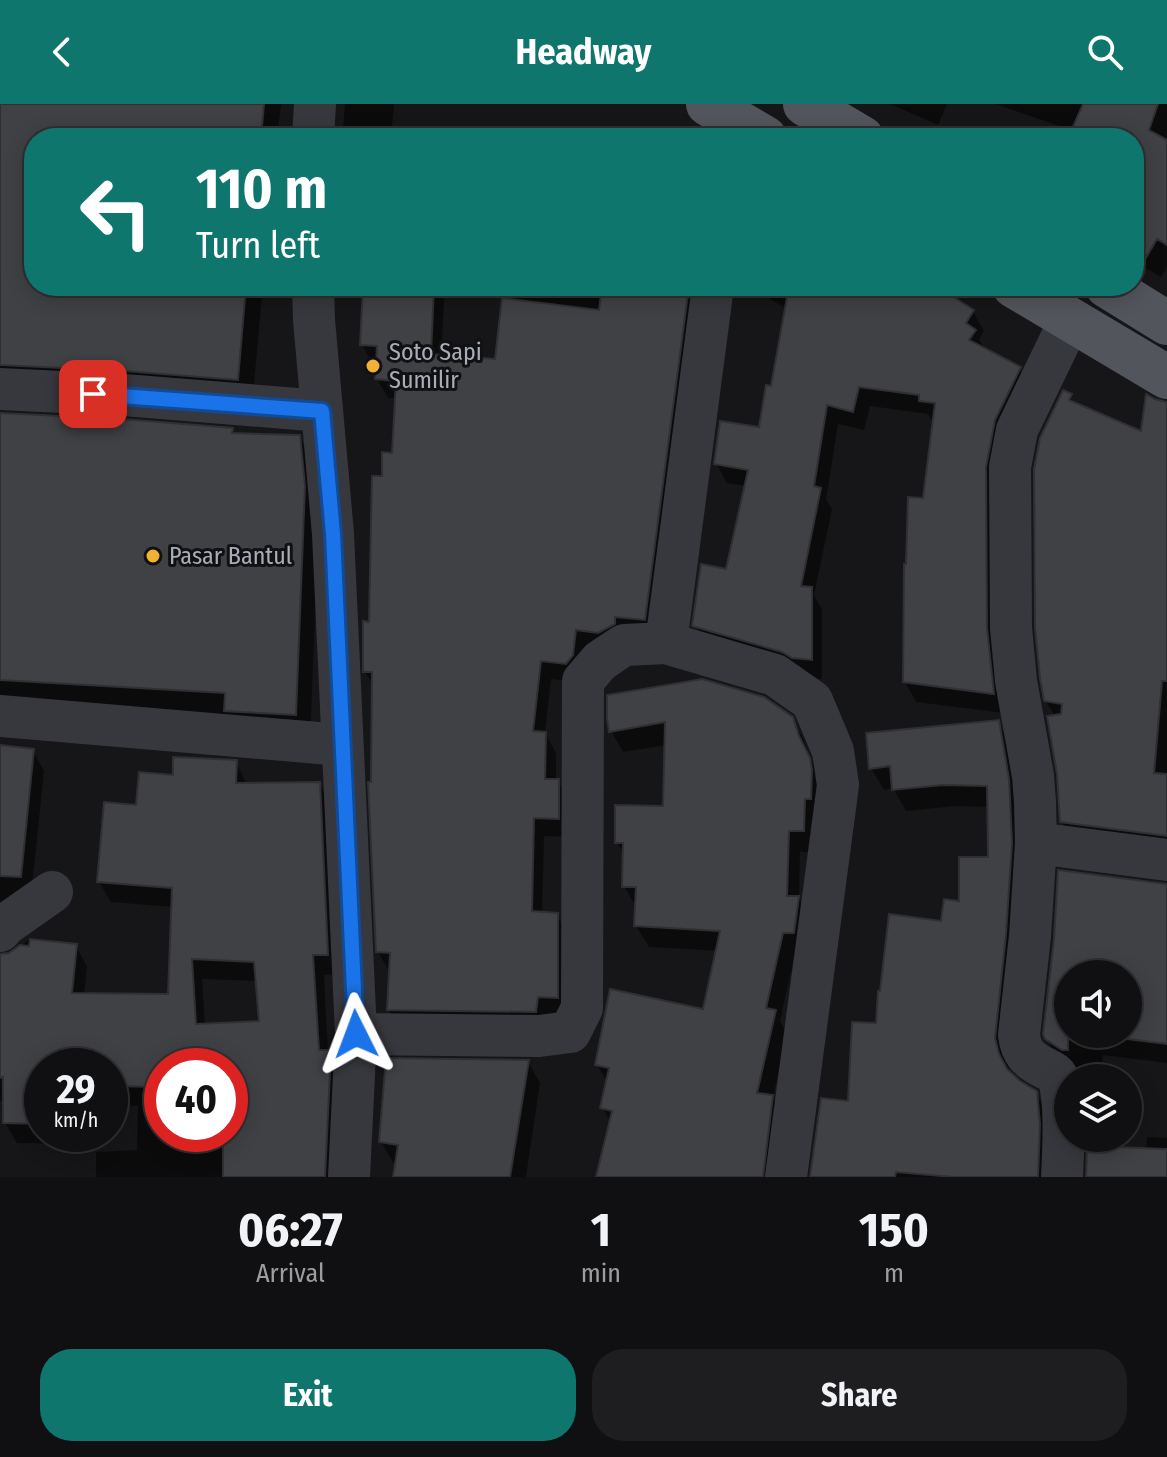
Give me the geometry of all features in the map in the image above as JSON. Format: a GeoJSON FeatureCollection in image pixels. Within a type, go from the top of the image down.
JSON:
{"type":"FeatureCollection","features":[{"type":"Feature","properties":{"kind":"main road"},"geometry":{"type":"LineString","coordinates":[[805,104],[845,128]]}},
{"type":"Feature","properties":{"kind":"main road"},"geometry":{"type":"LineString","coordinates":[[1030,296],[1167,377]]}},
{"type":"Feature","properties":{"kind":"main road"},"geometry":{"type":"LineString","coordinates":[[1123,296],[1167,323]]}},
{"type":"Feature","properties":{"kind":"street"},"geometry":{"type":"LineString","coordinates":[[314,128],[315,104]]}},
{"type":"Feature","properties":{"kind":"street"},"geometry":{"type":"LineString","coordinates":[[313,296],[333,534],[356,1034],[349,1177]]}},
{"type":"Feature","properties":{"kind":"street"},"geometry":{"type":"LineString","coordinates":[[666,643],[712,296]]}},
{"type":"Feature","properties":{"kind":"street"},"geometry":{"type":"LineString","coordinates":[[1062,1177],[1064,1112],[1058,1078],[1024,1054],[1019,1035],[1036,843],[1033,776],[1016,681],[1011,628],[1010,467],[1017,430],[1070,320]]}},
{"type":"Feature","properties":{"kind":"street"},"geometry":{"type":"LineString","coordinates":[[0,389],[124,395],[322,411]]}},
{"type":"Feature","properties":{"kind":"street"},"geometry":{"type":"LineString","coordinates":[[356,1034],[539,1036],[570,1032],[582,1008],[583,681],[600,661],[624,645],[666,643],[775,675],[812,701],[833,751],[838,785],[786,1177]]}},
{"type":"Feature","properties":{"kind":"street"},"geometry":{"type":"LineString","coordinates":[[0,716],[342,745]]}},
{"type":"Feature","properties":{"kind":"street"},"geometry":{"type":"LineString","coordinates":[[1036,843],[1167,860]]}},
{"type":"Feature","properties":{"kind":"street"},"geometry":{"type":"LineString","coordinates":[[0,931],[52,892]]}},
{"type":"Feature","properties":{"kind":"building"},"geometry":{"type":"Polygon","coordinates":[[[0,104],[264,104],[262,128],[24,128],[24,296],[245,296],[238,380],[0,365],[0,104]]]}},
{"type":"Feature","properties":{"kind":"building"},"geometry":{"type":"Polygon","coordinates":[[[1083,104],[1158,104],[1149,130],[1167,140],[1167,245],[1157,239],[1144,261],[1144,128],[1072,128],[1083,104]]]}},
{"type":"Feature","properties":{"kind":"building"},"geometry":{"type":"Polygon","coordinates":[[[362,296],[434,296],[431,354],[495,359],[502,298],[599,310],[601,296],[688,296],[645,620],[615,617],[615,624],[598,633],[576,630],[573,655],[566,664],[541,661],[533,731],[546,732],[545,779],[559,779],[559,819],[534,818],[532,911],[558,913],[558,998],[538,997],[536,1012],[387,1010],[390,953],[376,952],[368,782],[371,782],[372,672],[363,672],[363,621],[369,622],[372,476],[382,476],[382,452],[392,453],[396,381],[375,379],[377,346],[360,345],[362,296]]]}},
{"type":"Feature","properties":{"kind":"building"},"geometry":{"type":"Polygon","coordinates":[[[787,296],[952,296],[974,310],[966,323],[976,330],[969,340],[1021,367],[995,420],[986,467],[987,628],[994,694],[903,682],[908,497],[923,498],[935,403],[919,401],[919,395],[859,387],[853,412],[827,405],[814,486],[821,488],[801,586],[812,587],[812,660],[792,658],[782,652],[692,626],[701,564],[726,569],[748,470],[714,464],[720,421],[759,427],[766,385],[771,386],[787,296]]]}},
{"type":"Feature","properties":{"kind":"building"},"geometry":{"type":"Polygon","coordinates":[[[1063,390],[1072,394],[1069,400],[1141,431],[1146,394],[1167,402],[1167,681],[1162,681],[1154,773],[1167,774],[1167,836],[1060,822],[1057,774],[1047,716],[1061,714],[1062,704],[1044,701],[1040,678],[1035,627],[1034,469],[1040,438],[1063,390]]]}},
{"type":"Feature","properties":{"kind":"building"},"geometry":{"type":"Polygon","coordinates":[[[0,413],[233,428],[232,433],[300,435],[305,486],[296,715],[224,711],[225,693],[0,680],[0,413]]]}},
{"type":"Feature","properties":{"kind":"building"},"geometry":{"type":"Polygon","coordinates":[[[702,679],[764,697],[793,717],[812,770],[811,799],[805,799],[804,831],[789,831],[787,896],[799,896],[794,933],[783,933],[766,1008],[776,1010],[757,1093],[773,1095],[763,1177],[596,1177],[612,1111],[600,1108],[609,1068],[595,1065],[610,989],[703,1009],[720,931],[634,926],[636,887],[622,887],[623,843],[615,843],[615,805],[663,806],[665,722],[609,732],[607,695],[702,679]]]}},
{"type":"Feature","properties":{"kind":"building"},"geometry":{"type":"Polygon","coordinates":[[[999,720],[1009,779],[1012,843],[995,1038],[1007,1069],[1037,1091],[1040,1124],[1038,1177],[953,1177],[896,1172],[895,1177],[810,1177],[821,1098],[848,1101],[852,1022],[876,1023],[889,914],[941,921],[944,899],[959,901],[959,857],[988,857],[987,786],[943,785],[892,790],[890,766],[869,769],[866,733],[999,720]]]}},
{"type":"Feature","properties":{"kind":"building"},"geometry":{"type":"Polygon","coordinates":[[[0,745],[34,749],[21,877],[0,876],[0,745]]]}},
{"type":"Feature","properties":{"kind":"building"},"geometry":{"type":"Polygon","coordinates":[[[173,757],[237,760],[236,783],[320,782],[328,955],[313,955],[319,1050],[331,1050],[325,1177],[223,1177],[223,1152],[248,1152],[248,1048],[144,1048],[144,1087],[128,1086],[128,1048],[24,1048],[24,1124],[3,1123],[0,954],[9,953],[20,945],[29,946],[30,939],[77,944],[72,993],[168,994],[172,888],[97,882],[104,802],[136,805],[139,772],[173,775],[173,757]],[[192,959],[196,1024],[259,1021],[254,962],[192,959]]]}},
{"type":"Feature","properties":{"kind":"building"},"geometry":{"type":"Polygon","coordinates":[[[1058,870],[1167,884],[1167,1044],[1142,1041],[1142,960],[1054,960],[1054,1045],[1045,1039],[1043,1034],[1058,870]]]}},
{"type":"Feature","properties":{"kind":"building"},"geometry":{"type":"Polygon","coordinates":[[[386,1058],[529,1060],[510,1177],[393,1177],[398,1145],[379,1142],[386,1058]]]}},
{"type":"Feature","properties":{"kind":"building"},"geometry":{"type":"Polygon","coordinates":[[[1167,1149],[1167,1177],[1086,1177],[1087,1152],[1167,1149]]]}},
{"type":"Feature","properties":{"kind":"place","name":"Soto Sapi Sumilir"},"geometry":{"type":"Point","coordinates":[373,366]}},
{"type":"Feature","properties":{"kind":"place","name":"Pasar Bantul"},"geometry":{"type":"Point","coordinates":[153,556]}},
{"type":"Feature","properties":{"kind":"route"},"geometry":{"type":"LineString","coordinates":[[93,394],[322,411],[333,534],[356,1034]]}}]}
